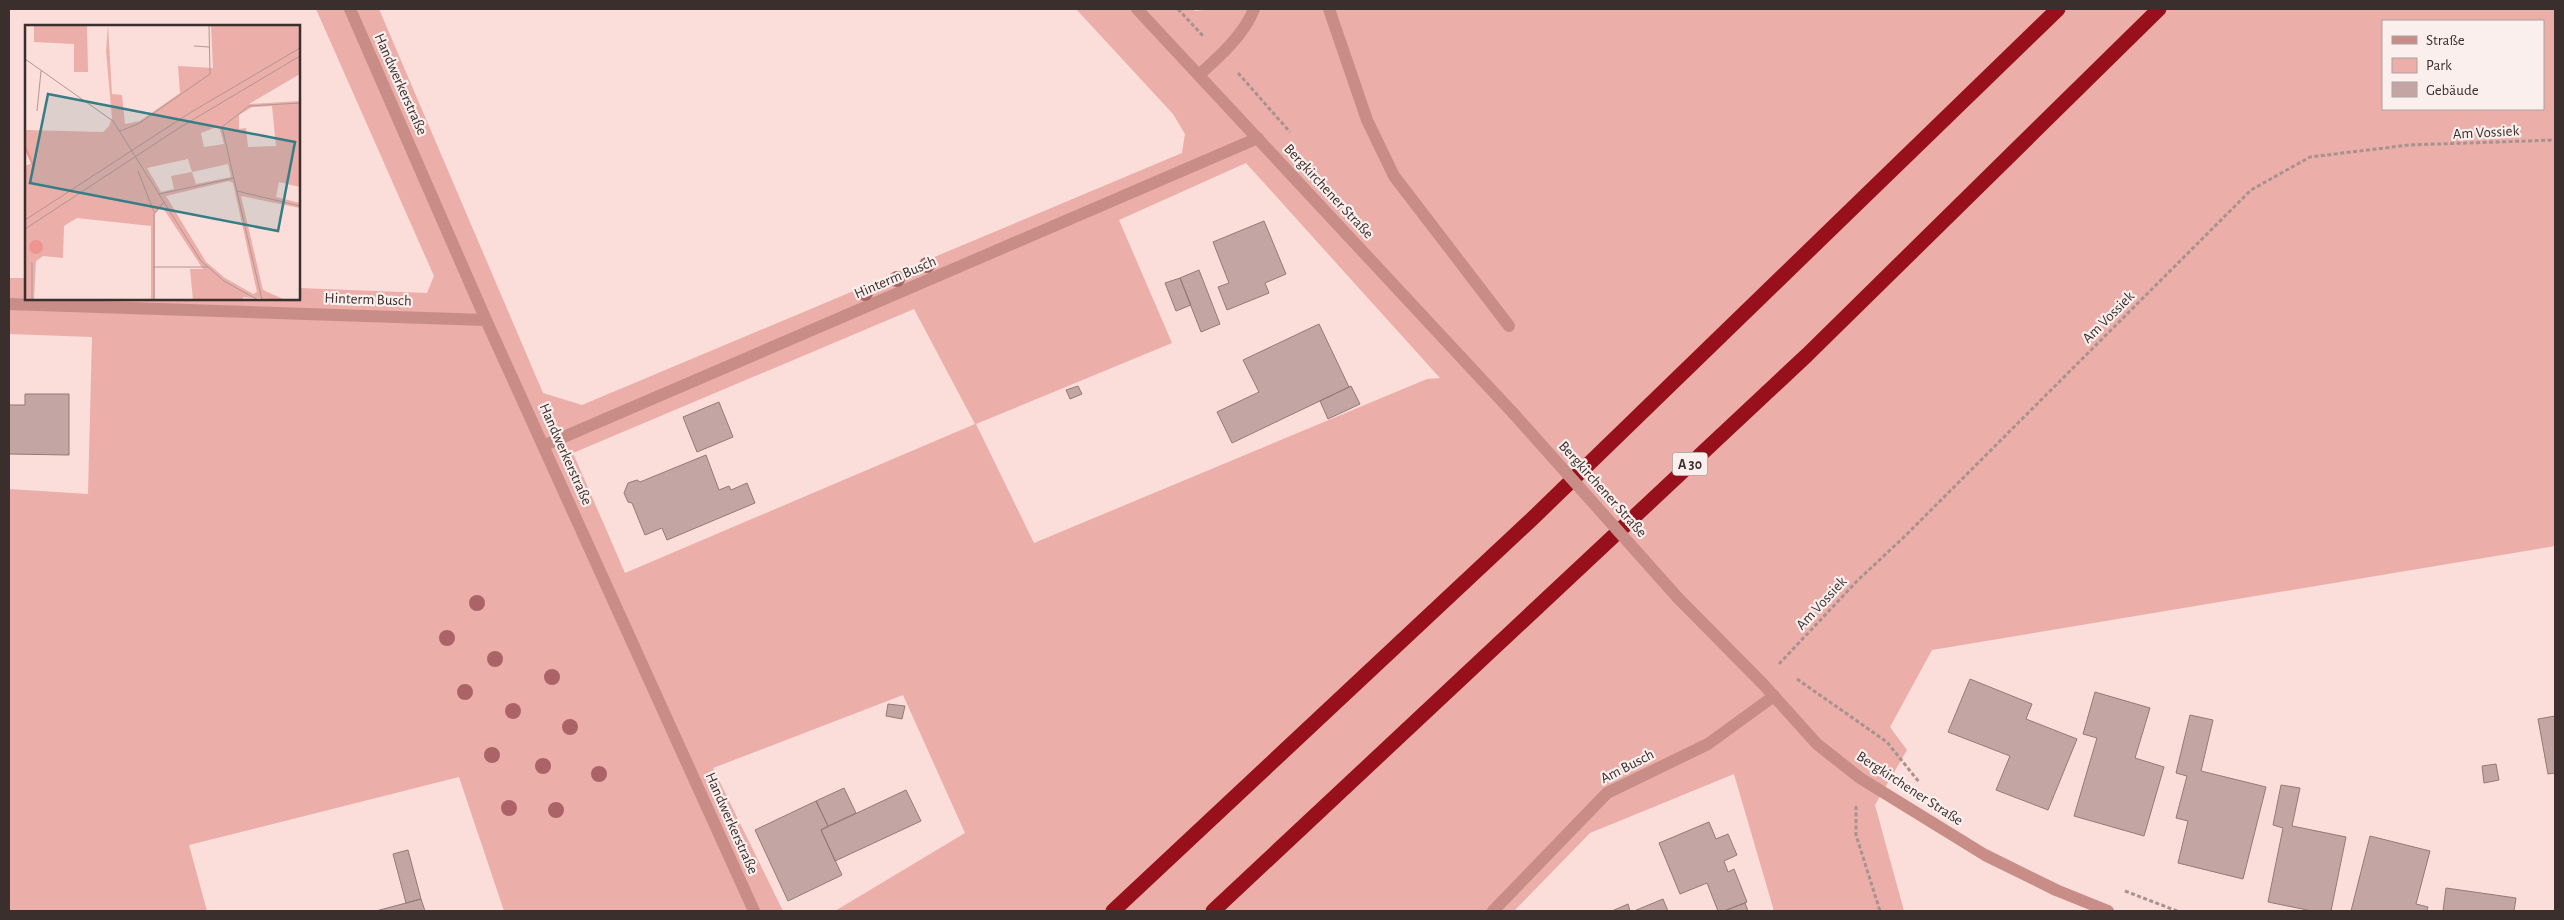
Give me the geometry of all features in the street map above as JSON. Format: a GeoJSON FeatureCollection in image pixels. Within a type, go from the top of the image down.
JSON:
{"type":"FeatureCollection","features":[{"type":"Feature","properties":{"kind":"highway"},"geometry":{"type":"LineString","coordinates":[[1113,911],[1540,511],[2058,9]]}},
{"type":"Feature","properties":{"kind":"highway","name":"A 30"},"geometry":{"type":"LineString","coordinates":[[1213,911],[1807,355],[2159,9]]}},
{"type":"Feature","properties":{"kind":"street","name":"Handwerkerstraße"},"geometry":{"type":"LineString","coordinates":[[350,9],[486,320],[545,445],[754,911]]}},
{"type":"Feature","properties":{"kind":"street","name":"Bergkirchener Straße"},"geometry":{"type":"LineString","coordinates":[[1136,9],[1513,412],[1678,598],[1774,696],[1817,744],[1860,778],[1985,855],[2056,890],[2108,911]]}},
{"type":"Feature","properties":{"kind":"street"},"geometry":{"type":"LineString","coordinates":[[1199,75],[1221,55],[1251,18],[1254,9]]}},
{"type":"Feature","properties":{"kind":"street"},"geometry":{"type":"LineString","coordinates":[[1329,9],[1367,120],[1394,176],[1509,326]]}},
{"type":"Feature","properties":{"kind":"street","name":"Hinterm Busch"},"geometry":{"type":"LineString","coordinates":[[545,445],[1258,138]]}},
{"type":"Feature","properties":{"kind":"street","name":"Hinterm Busch"},"geometry":{"type":"LineString","coordinates":[[9,304],[486,320]]}},
{"type":"Feature","properties":{"kind":"street","name":"Am Busch"},"geometry":{"type":"LineString","coordinates":[[1494,911],[1607,793],[1708,744],[1774,696]]}},
{"type":"Feature","properties":{"kind":"path","name":"Am Vossiek"},"geometry":{"type":"LineString","coordinates":[[1778,666],[1857,581],[1905,536],[2251,190],[2310,157],[2409,145],[2555,140]]}},
{"type":"Feature","properties":{"kind":"path"},"geometry":{"type":"LineString","coordinates":[[1771,659],[1785,671]]}},
{"type":"Feature","properties":{"kind":"path"},"geometry":{"type":"LineString","coordinates":[[1793,677],[1887,742],[1925,789]]}},
{"type":"Feature","properties":{"kind":"path"},"geometry":{"type":"LineString","coordinates":[[1860,778],[1856,797],[1856,835],[1880,911]]}},
{"type":"Feature","properties":{"kind":"path"},"geometry":{"type":"LineString","coordinates":[[2119,888],[2177,911]]}},
{"type":"Feature","properties":{"kind":"green space"},"geometry":{"type":"Polygon","coordinates":[[[316,9],[379,9],[543,393],[582,405],[1182,153],[1185,134],[1173,114],[1076,9],[1193,9],[1195,11],[1212,9],[2555,9],[2555,546],[1932,650],[1890,727],[1907,750],[1875,805],[1904,911],[1774,911],[1734,774],[1590,833],[1514,911],[835,911],[965,833],[903,695],[713,768],[783,911],[504,911],[459,777],[189,845],[207,911],[9,911],[9,489],[88,494],[92,337],[9,334],[9,278],[25,278],[25,300],[300,300],[300,288],[427,293],[434,276],[316,9]],[[1246,163],[1119,220],[1172,343],[976,424],[1034,543],[1427,379],[1440,378],[1246,163]],[[914,309],[573,453],[625,573],[975,424],[914,309]]]}},
{"type":"Feature","properties":{"kind":"building"},"geometry":{"type":"Polygon","coordinates":[[[1264,221],[1286,274],[1265,283],[1269,293],[1227,310],[1218,287],[1229,283],[1213,242],[1264,221]]]}},
{"type":"Feature","properties":{"kind":"building"},"geometry":{"type":"Polygon","coordinates":[[[1199,270],[1220,324],[1201,332],[1180,278],[1199,270]]]}},
{"type":"Feature","properties":{"kind":"building"},"geometry":{"type":"Polygon","coordinates":[[[1180,278],[1191,305],[1176,311],[1165,283],[1180,278]]]}},
{"type":"Feature","properties":{"kind":"building"},"geometry":{"type":"Polygon","coordinates":[[[1319,324],[1349,387],[1232,443],[1217,412],[1259,392],[1243,360],[1319,324]]]}},
{"type":"Feature","properties":{"kind":"building"},"geometry":{"type":"Polygon","coordinates":[[[1078,386],[1082,394],[1070,399],[1066,390],[1078,386]]]}},
{"type":"Feature","properties":{"kind":"building"},"geometry":{"type":"Polygon","coordinates":[[[1351,386],[1360,404],[1328,419],[1320,401],[1351,386]]]}},
{"type":"Feature","properties":{"kind":"building"},"geometry":{"type":"Polygon","coordinates":[[[25,394],[69,394],[69,455],[9,454],[9,405],[25,405],[25,394]]]}},
{"type":"Feature","properties":{"kind":"building"},"geometry":{"type":"Polygon","coordinates":[[[719,402],[733,437],[697,452],[683,417],[719,402]]]}},
{"type":"Feature","properties":{"kind":"building"},"geometry":{"type":"Polygon","coordinates":[[[706,455],[719,490],[729,486],[731,490],[747,483],[755,503],[667,540],[662,528],[645,535],[632,503],[628,502],[624,493],[628,483],[637,480],[640,482],[706,455]]]}},
{"type":"Feature","properties":{"kind":"building"},"geometry":{"type":"Polygon","coordinates":[[[1970,679],[2032,704],[2026,719],[2077,739],[2048,810],[1996,790],[2010,756],[1948,732],[1970,679]]]}},
{"type":"Feature","properties":{"kind":"building"},"geometry":{"type":"Polygon","coordinates":[[[2095,692],[2150,708],[2135,758],[2164,767],[2144,836],[2074,816],[2097,738],[2083,734],[2095,692]]]}},
{"type":"Feature","properties":{"kind":"building"},"geometry":{"type":"Polygon","coordinates":[[[888,704],[905,706],[902,719],[886,716],[888,704]]]}},
{"type":"Feature","properties":{"kind":"building"},"geometry":{"type":"Polygon","coordinates":[[[2190,715],[2213,720],[2201,771],[2266,787],[2243,879],[2178,863],[2188,821],[2176,818],[2187,776],[2176,773],[2190,715]]]}},
{"type":"Feature","properties":{"kind":"building"},"geometry":{"type":"Polygon","coordinates":[[[2555,716],[2555,773],[2548,774],[2538,719],[2555,716]]]}},
{"type":"Feature","properties":{"kind":"building"},"geometry":{"type":"Polygon","coordinates":[[[2496,764],[2499,780],[2484,783],[2482,766],[2496,764]]]}},
{"type":"Feature","properties":{"kind":"building"},"geometry":{"type":"Polygon","coordinates":[[[2281,785],[2300,788],[2292,826],[2346,837],[2331,911],[2312,911],[2268,902],[2283,828],[2273,825],[2281,785]]]}},
{"type":"Feature","properties":{"kind":"building"},"geometry":{"type":"Polygon","coordinates":[[[844,788],[856,813],[828,826],[816,801],[844,788]]]}},
{"type":"Feature","properties":{"kind":"building"},"geometry":{"type":"Polygon","coordinates":[[[906,790],[921,821],[835,861],[821,830],[906,790]]]}},
{"type":"Feature","properties":{"kind":"building"},"geometry":{"type":"Polygon","coordinates":[[[816,801],[828,826],[821,830],[842,875],[788,901],[755,830],[816,801]]]}},
{"type":"Feature","properties":{"kind":"building"},"geometry":{"type":"Polygon","coordinates":[[[1709,822],[1716,839],[1728,834],[1737,855],[1724,861],[1728,872],[1734,869],[1747,902],[1724,911],[1718,911],[1707,883],[1680,894],[1659,843],[1709,822]]]}},
{"type":"Feature","properties":{"kind":"building"},"geometry":{"type":"Polygon","coordinates":[[[2370,836],[2430,851],[2416,904],[2428,907],[2427,911],[2351,911],[2370,836]]]}},
{"type":"Feature","properties":{"kind":"building"},"geometry":{"type":"Polygon","coordinates":[[[408,850],[421,899],[406,903],[393,854],[408,850]]]}},
{"type":"Feature","properties":{"kind":"building"},"geometry":{"type":"Polygon","coordinates":[[[2446,888],[2516,898],[2514,911],[2443,911],[2446,888]]]}},
{"type":"Feature","properties":{"kind":"building"},"geometry":{"type":"Polygon","coordinates":[[[421,899],[425,911],[376,911],[421,899]]]}},
{"type":"Feature","properties":{"kind":"building"},"geometry":{"type":"Polygon","coordinates":[[[1663,899],[1668,911],[1634,911],[1663,899]]]}},
{"type":"Feature","properties":{"kind":"building"},"geometry":{"type":"Polygon","coordinates":[[[1745,903],[1748,911],[1724,911],[1745,903]]]}},
{"type":"Feature","properties":{"kind":"building"},"geometry":{"type":"Polygon","coordinates":[[[1628,904],[1630,911],[1612,911],[1628,904]]]}}]}
